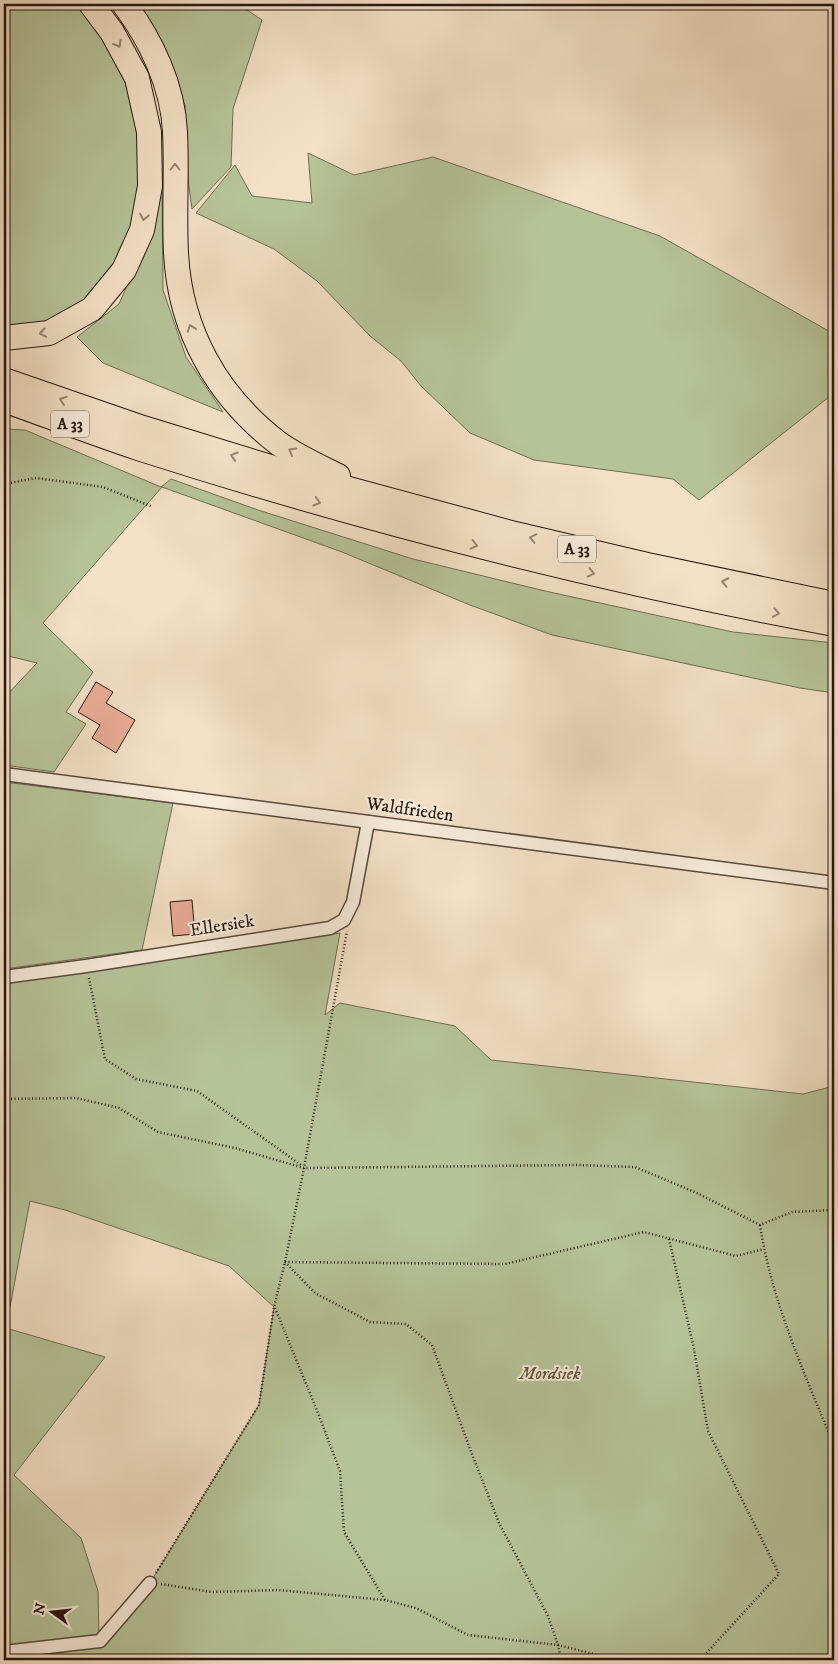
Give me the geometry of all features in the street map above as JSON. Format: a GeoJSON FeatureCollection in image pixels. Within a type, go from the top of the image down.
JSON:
{"type":"FeatureCollection","features":[{"type":"Feature","properties":{"kind":"highway"},"geometry":{"type":"LineString","coordinates":[[4,338],[49,333],[92,309],[124,270],[142,230],[150,186],[150,132],[137,78],[112,32],[91,4]]}},
{"type":"Feature","properties":{"kind":"highway"},"geometry":{"type":"LineString","coordinates":[[124,4],[141,27],[164,78],[171,106],[175,130],[176,256],[189,325],[202,355],[233,401],[280,444],[382,498]]}},
{"type":"Feature","properties":{"kind":"highway","name":"A 33"},"geometry":{"type":"LineString","coordinates":[[4,380],[143,428],[290,473],[515,534],[647,565],[834,604]]}},
{"type":"Feature","properties":{"kind":"highway","name":"A 33"},"geometry":{"type":"LineString","coordinates":[[4,400],[136,447],[286,493],[500,552],[643,585],[834,624]]}},
{"type":"Feature","properties":{"kind":"highway"},"geometry":{"type":"LineString","coordinates":[[4,418],[24,421],[109,449],[136,447]]}},
{"type":"Feature","properties":{"kind":"street","name":"Waldfrieden"},"geometry":{"type":"LineString","coordinates":[[4,774],[834,883]]}},
{"type":"Feature","properties":{"kind":"street"},"geometry":{"type":"LineString","coordinates":[[344,920],[353,902],[368,822]]}},
{"type":"Feature","properties":{"kind":"street","name":"Ellersiek"},"geometry":{"type":"LineString","coordinates":[[4,977],[330,928],[344,920]]}},
{"type":"Feature","properties":{"kind":"street"},"geometry":{"type":"LineString","coordinates":[[4,1652],[100,1641],[150,1583]]}},
{"type":"Feature","properties":{"kind":"path"},"geometry":{"type":"LineString","coordinates":[[4,484],[36,478],[103,488],[153,507]]}},
{"type":"Feature","properties":{"kind":"path"},"geometry":{"type":"LineString","coordinates":[[344,920],[348,928],[304,1168],[274,1307],[259,1405],[150,1583],[212,1592],[278,1590],[385,1600],[416,1608],[468,1635],[558,1645],[617,1660]]}},
{"type":"Feature","properties":{"kind":"path"},"geometry":{"type":"LineString","coordinates":[[86,966],[105,1060],[136,1079],[197,1091],[304,1168]]}},
{"type":"Feature","properties":{"kind":"path"},"geometry":{"type":"LineString","coordinates":[[4,1099],[76,1098],[119,1108],[158,1132],[235,1148],[304,1168],[578,1165],[635,1167],[697,1193],[760,1225],[792,1212],[834,1210]]}},
{"type":"Feature","properties":{"kind":"path"},"geometry":{"type":"LineString","coordinates":[[760,1225],[764,1248],[783,1319],[834,1446]]}},
{"type":"Feature","properties":{"kind":"path"},"geometry":{"type":"LineString","coordinates":[[285,1262],[506,1264],[644,1232],[736,1256],[764,1248]]}},
{"type":"Feature","properties":{"kind":"path"},"geometry":{"type":"LineString","coordinates":[[669,1239],[694,1349],[708,1431],[779,1574],[700,1660]]}},
{"type":"Feature","properties":{"kind":"path"},"geometry":{"type":"LineString","coordinates":[[285,1262],[315,1293],[370,1322],[406,1324],[432,1345],[499,1523],[548,1616],[561,1660]]}},
{"type":"Feature","properties":{"kind":"path"},"geometry":{"type":"LineString","coordinates":[[274,1307],[340,1471],[344,1532],[385,1600]]}},
{"type":"Feature","properties":{"kind":"green space"},"geometry":{"type":"Polygon","coordinates":[[[4,4],[80,4],[102,31],[124,79],[139,126],[141,181],[134,223],[115,264],[88,301],[49,323],[4,328],[4,4]]]}},
{"type":"Feature","properties":{"kind":"green space"},"geometry":{"type":"Polygon","coordinates":[[[139,4],[238,4],[262,20],[233,109],[231,167],[192,209],[188,179],[185,105],[160,43],[139,4]]]}},
{"type":"Feature","properties":{"kind":"green space"},"geometry":{"type":"Polygon","coordinates":[[[308,153],[354,175],[433,157],[660,236],[834,334],[834,393],[699,500],[673,479],[534,460],[470,433],[421,386],[401,361],[370,336],[317,281],[274,249],[196,213],[235,165],[252,196],[312,203],[308,153]]]}},
{"type":"Feature","properties":{"kind":"green space"},"geometry":{"type":"Polygon","coordinates":[[[162,185],[163,290],[186,357],[223,412],[103,363],[77,337],[119,304],[153,226],[162,185]]]}},
{"type":"Feature","properties":{"kind":"green space"},"geometry":{"type":"Polygon","coordinates":[[[4,429],[25,430],[161,487],[171,479],[258,510],[413,559],[545,591],[733,632],[834,643],[834,693],[800,688],[552,635],[470,605],[342,552],[162,487],[43,623],[93,672],[66,712],[86,724],[54,772],[4,765],[4,698],[37,663],[4,655],[4,429]]]}},
{"type":"Feature","properties":{"kind":"green space"},"geometry":{"type":"Polygon","coordinates":[[[4,782],[173,803],[142,950],[4,969],[4,782]]]}},
{"type":"Feature","properties":{"kind":"green space","name":"Mordsiek"},"geometry":{"type":"Polygon","coordinates":[[[340,933],[325,1015],[340,1003],[455,1026],[491,1060],[803,1094],[834,1086],[834,1660],[4,1660],[4,983],[340,933]],[[30,1201],[6,1328],[105,1357],[14,1475],[81,1538],[98,1591],[99,1640],[150,1583],[259,1405],[274,1307],[229,1266],[65,1210],[30,1201]]]}},
{"type":"Feature","properties":{"kind":"building"},"geometry":{"type":"Polygon","coordinates":[[[96,682],[113,692],[106,703],[135,720],[116,753],[92,738],[100,725],[78,712],[96,682]]]}},
{"type":"Feature","properties":{"kind":"building"},"geometry":{"type":"Polygon","coordinates":[[[192,900],[195,934],[173,936],[170,902],[192,900]]]}}]}
